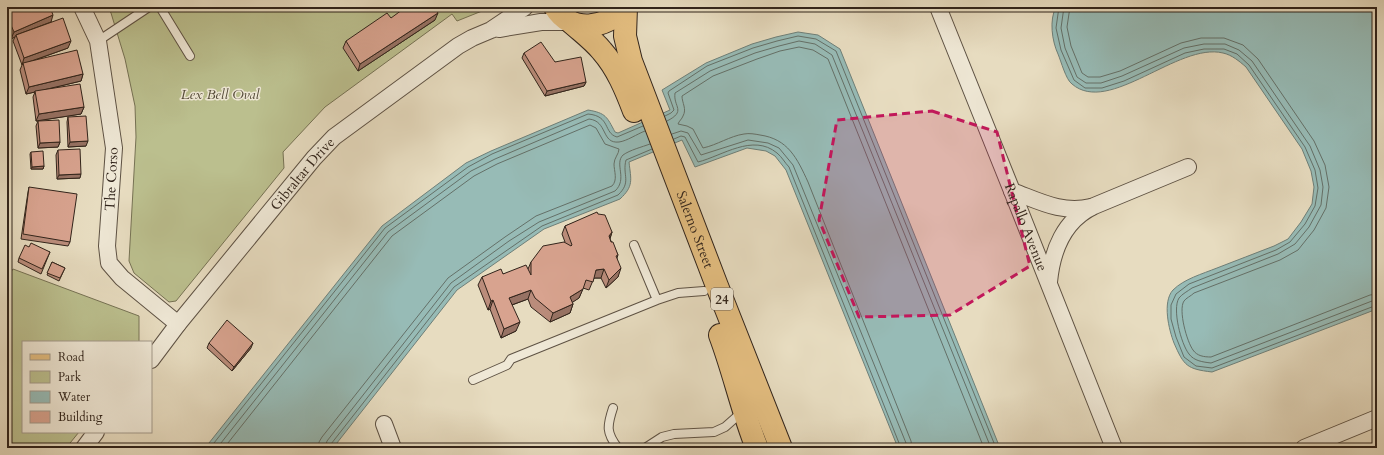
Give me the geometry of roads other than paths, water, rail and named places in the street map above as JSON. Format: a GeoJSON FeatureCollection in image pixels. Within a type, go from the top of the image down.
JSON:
{"type":"FeatureCollection","features":[{"type":"Feature","properties":{"kind":"main road","name":"24"},"geometry":{"type":"LineString","coordinates":[[566,18],[584,26],[599,24],[613,17],[626,7]]}},
{"type":"Feature","properties":{"kind":"main road","name":"Salerno Street"},"geometry":{"type":"LineString","coordinates":[[626,7],[625,28],[629,54],[645,119],[710,288],[781,448]]}},
{"type":"Feature","properties":{"kind":"main road","name":"Salerno Street"},"geometry":{"type":"LineString","coordinates":[[566,18],[596,44],[607,56],[645,119]]}},
{"type":"Feature","properties":{"kind":"main road","name":"Salerno Street"},"geometry":{"type":"LineString","coordinates":[[710,288],[744,411],[757,448]]}},
{"type":"Feature","properties":{"kind":"street","name":"The Corso"},"geometry":{"type":"LineString","coordinates":[[82,7],[98,41],[114,148],[107,246],[108,264],[122,278],[178,324]]}},
{"type":"Feature","properties":{"kind":"street","name":"Gibraltar Drive"},"geometry":{"type":"LineString","coordinates":[[152,359],[178,324],[309,164],[334,137],[458,46],[491,30],[525,7]]}},
{"type":"Feature","properties":{"kind":"street","name":"Rapallo Avenue"},"geometry":{"type":"LineString","coordinates":[[938,7],[1114,448]]}},
{"type":"Feature","properties":{"kind":"street","name":"Gibraltar Drive"},"geometry":{"type":"LineString","coordinates":[[491,30],[566,18]]}},
{"type":"Feature","properties":{"kind":"street"},"geometry":{"type":"LineString","coordinates":[[1049,284],[1052,260],[1061,238],[1076,218],[1094,206],[1188,167]]}},
{"type":"Feature","properties":{"kind":"street"},"geometry":{"type":"LineString","coordinates":[[1012,191],[1053,207],[1071,209],[1094,206]]}},
{"type":"Feature","properties":{"kind":"street"},"geometry":{"type":"LineString","coordinates":[[1304,448],[1377,418]]}},
{"type":"Feature","properties":{"kind":"street"},"geometry":{"type":"LineString","coordinates":[[384,424],[393,448]]}},
{"type":"Feature","properties":{"kind":"street"},"geometry":{"type":"LineString","coordinates":[[84,448],[95,433]]}},
{"type":"Feature","properties":{"kind":"lane"},"geometry":{"type":"LineString","coordinates":[[98,41],[149,7]]}},
{"type":"Feature","properties":{"kind":"lane"},"geometry":{"type":"LineString","coordinates":[[160,7],[190,56]]}},
{"type":"Feature","properties":{"kind":"lane"},"geometry":{"type":"LineString","coordinates":[[634,245],[657,300]]}},
{"type":"Feature","properties":{"kind":"lane"},"geometry":{"type":"LineString","coordinates":[[473,380],[507,365],[511,359],[657,300],[678,293],[710,288]]}},
{"type":"Feature","properties":{"kind":"lane"},"geometry":{"type":"LineString","coordinates":[[613,408],[607,426],[611,439],[618,448]]}},
{"type":"Feature","properties":{"kind":"lane"},"geometry":{"type":"LineString","coordinates":[[645,448],[662,437],[674,434],[714,432],[725,427],[744,411]]}},
{"type":"Feature","properties":{"kind":"water"},"geometry":{"type":"Polygon","coordinates":[[[1056,7],[1377,7],[1377,309],[1212,372],[1192,368],[1187,365],[1177,351],[1170,331],[1167,309],[1170,295],[1173,290],[1177,286],[1199,275],[1274,246],[1288,239],[1312,204],[1314,187],[1311,171],[1302,149],[1246,67],[1235,58],[1226,54],[1205,52],[1165,66],[1124,85],[1105,91],[1087,91],[1072,84],[1064,70],[1053,37],[1052,24],[1056,7]]]}},
{"type":"Feature","properties":{"kind":"water"},"geometry":{"type":"Polygon","coordinates":[[[798,32],[818,35],[840,49],[1000,448],[898,448],[786,170],[775,156],[766,151],[747,148],[695,167],[682,140],[629,162],[630,186],[620,199],[544,229],[457,290],[333,448],[205,448],[382,226],[466,163],[588,110],[605,116],[615,132],[618,133],[670,110],[662,90],[706,63],[752,44],[798,32]]]}},
{"type":"Feature","properties":{"kind":"water"},"geometry":{"type":"Polygon","coordinates":[[[7,122],[11,163],[7,203],[7,122]]]}},
{"type":"Feature","properties":{"kind":"park label","name":"Lex Bell Oval"},"geometry":{"type":"Point","coordinates":[220,94]}}]}
